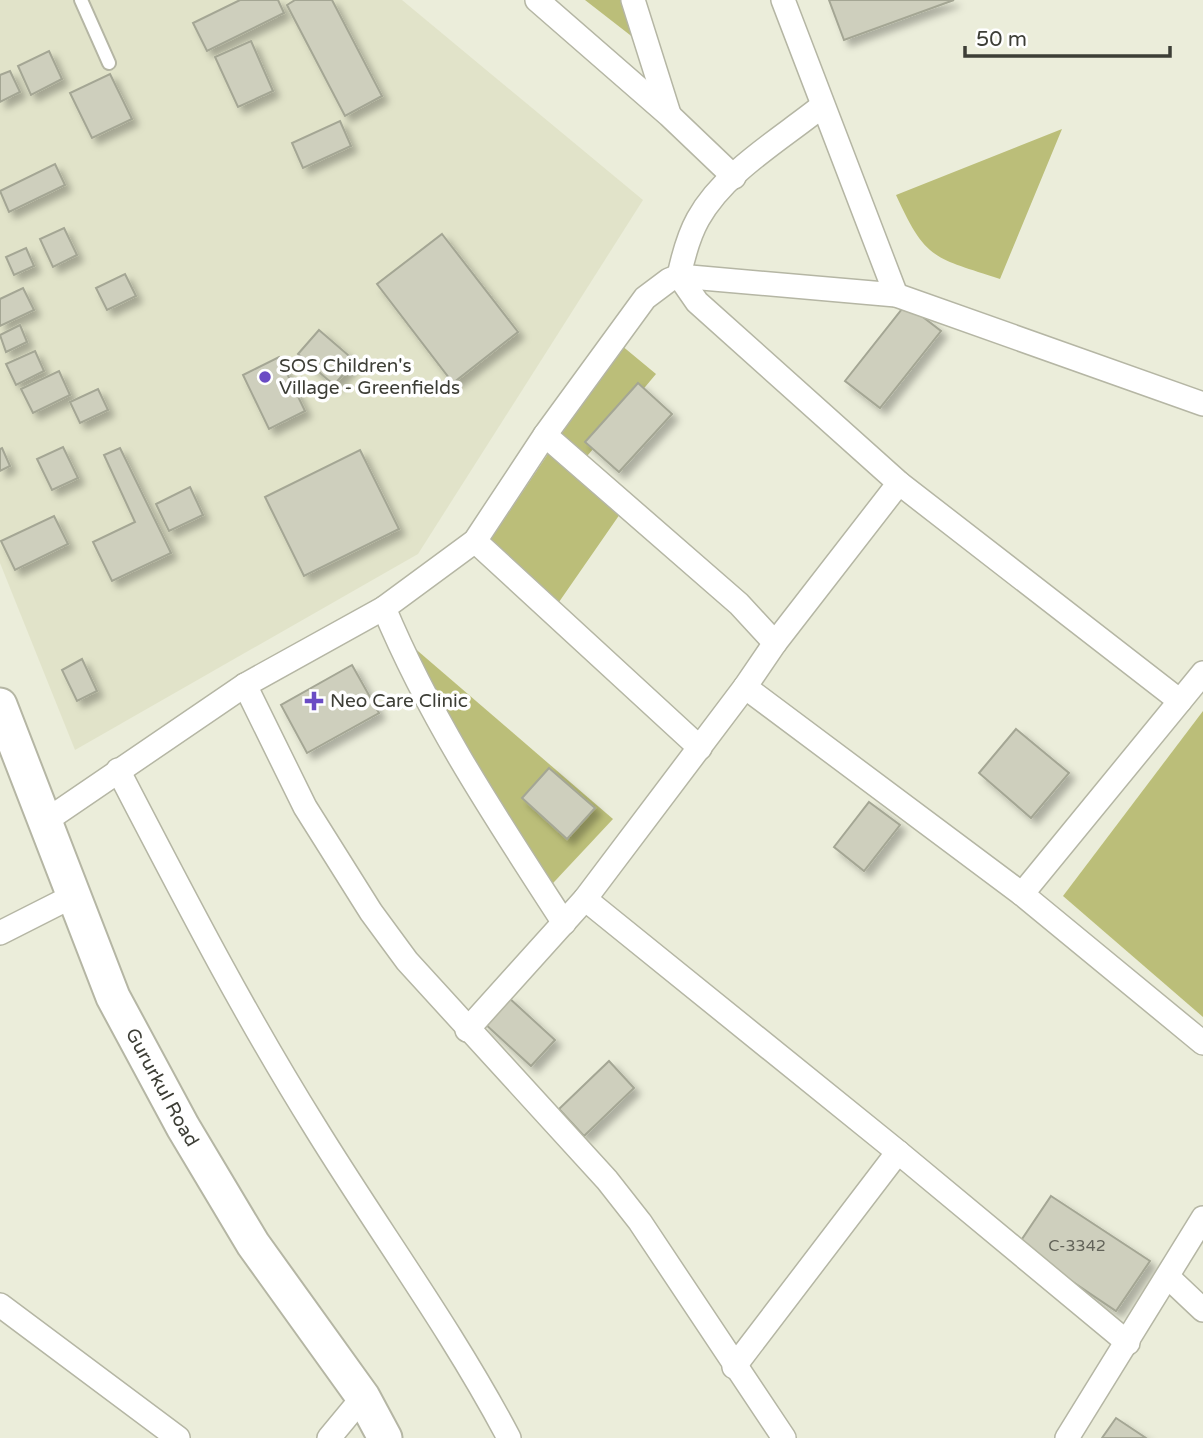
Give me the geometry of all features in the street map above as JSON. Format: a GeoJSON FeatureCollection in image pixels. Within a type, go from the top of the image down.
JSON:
{"type":"FeatureCollection","features":[{"type":"Feature","properties":{"kind":"street"},"geometry":{"type":"LineString","coordinates":[[537,0],[669,115],[734,177]]}},
{"type":"Feature","properties":{"kind":"street"},"geometry":{"type":"LineString","coordinates":[[634,0],[669,115]]}},
{"type":"Feature","properties":{"kind":"street"},"geometry":{"type":"LineString","coordinates":[[783,0],[897,295]]}},
{"type":"Feature","properties":{"kind":"street"},"geometry":{"type":"LineString","coordinates":[[822,106],[734,177],[697,220],[685,249],[679,276],[698,302],[899,483],[1180,701]]}},
{"type":"Feature","properties":{"kind":"street"},"geometry":{"type":"LineString","coordinates":[[47,820],[245,685],[384,608],[475,541],[545,435],[645,298],[679,276],[897,295],[1203,404]]}},
{"type":"Feature","properties":{"kind":"street"},"geometry":{"type":"LineString","coordinates":[[545,435],[739,604],[775,643]]}},
{"type":"Feature","properties":{"kind":"street"},"geometry":{"type":"LineString","coordinates":[[467,1030],[585,900],[700,748],[775,643],[899,483]]}},
{"type":"Feature","properties":{"kind":"street"},"geometry":{"type":"LineString","coordinates":[[475,541],[700,748]]}},
{"type":"Feature","properties":{"kind":"street"},"geometry":{"type":"LineString","coordinates":[[384,608],[416,681],[474,785],[564,923]]}},
{"type":"Feature","properties":{"kind":"street"},"geometry":{"type":"LineString","coordinates":[[1022,894],[1203,673]]}},
{"type":"Feature","properties":{"kind":"street"},"geometry":{"type":"LineString","coordinates":[[245,685],[324,841],[407,961],[615,1190],[640,1222],[734,1367],[784,1438]]}},
{"type":"Feature","properties":{"kind":"street"},"geometry":{"type":"LineString","coordinates":[[745,687],[1022,894],[1203,1043]]}},
{"type":"Feature","properties":{"kind":"street","name":"Gururkul Road"},"geometry":{"type":"LineString","coordinates":[[0,705],[47,820],[73,896],[113,997],[183,1128],[253,1244],[363,1397],[385,1438]]}},
{"type":"Feature","properties":{"kind":"street"},"geometry":{"type":"LineString","coordinates":[[118,770],[209,945],[307,1114],[439,1321],[509,1438]]}},
{"type":"Feature","properties":{"kind":"street"},"geometry":{"type":"LineString","coordinates":[[0,933],[73,896]]}},
{"type":"Feature","properties":{"kind":"street"},"geometry":{"type":"LineString","coordinates":[[585,900],[898,1152],[1128,1343]]}},
{"type":"Feature","properties":{"kind":"street"},"geometry":{"type":"LineString","coordinates":[[734,1367],[898,1152]]}},
{"type":"Feature","properties":{"kind":"street"},"geometry":{"type":"LineString","coordinates":[[1067,1438],[1203,1218]]}},
{"type":"Feature","properties":{"kind":"street"},"geometry":{"type":"LineString","coordinates":[[1168,1277],[1203,1310]]}},
{"type":"Feature","properties":{"kind":"street"},"geometry":{"type":"LineString","coordinates":[[0,1305],[178,1438]]}},
{"type":"Feature","properties":{"kind":"street"},"geometry":{"type":"LineString","coordinates":[[329,1438],[363,1397]]}},
{"type":"Feature","properties":{"kind":"lane"},"geometry":{"type":"LineString","coordinates":[[81,0],[108,63]]}},
{"type":"Feature","properties":{"kind":"shaded area","name":"SOS Children's Village - Greenfields"},"geometry":{"type":"Polygon","coordinates":[[[0,0],[402,0],[643,200],[418,554],[75,750],[0,563],[0,0]]]}},
{"type":"Feature","properties":{"kind":"green space"},"geometry":{"type":"Polygon","coordinates":[[[585,0],[624,0],[639,42],[585,0]]]}},
{"type":"Feature","properties":{"kind":"green space"},"geometry":{"type":"Polygon","coordinates":[[[1062,129],[1000,279],[946,260],[925,245],[906,217],[896,195],[1062,129]]]}},
{"type":"Feature","properties":{"kind":"green space"},"geometry":{"type":"Polygon","coordinates":[[[621,345],[656,374],[572,474],[620,514],[559,602],[489,542],[621,345]]]}},
{"type":"Feature","properties":{"kind":"green space"},"geometry":{"type":"Polygon","coordinates":[[[390,627],[613,819],[540,897],[390,627]]]}},
{"type":"Feature","properties":{"kind":"green space"},"geometry":{"type":"Polygon","coordinates":[[[1203,711],[1203,1017],[1063,896],[1203,711]]]}},
{"type":"Feature","properties":{"kind":"building"},"geometry":{"type":"Polygon","coordinates":[[[240,0],[278,0],[284,13],[207,51],[193,23],[240,0]]]}},
{"type":"Feature","properties":{"kind":"building"},"geometry":{"type":"Polygon","coordinates":[[[295,0],[332,0],[382,96],[345,116],[287,5],[295,0]]]}},
{"type":"Feature","properties":{"kind":"building"},"geometry":{"type":"Polygon","coordinates":[[[829,0],[954,0],[844,40],[829,0]]]}},
{"type":"Feature","properties":{"kind":"building"},"geometry":{"type":"Polygon","coordinates":[[[251,41],[273,91],[238,107],[215,57],[251,41]]]}},
{"type":"Feature","properties":{"kind":"building"},"geometry":{"type":"Polygon","coordinates":[[[49,51],[62,79],[31,95],[18,66],[49,51]]]}},
{"type":"Feature","properties":{"kind":"building"},"geometry":{"type":"Polygon","coordinates":[[[10,71],[20,92],[0,102],[0,75],[10,71]]]}},
{"type":"Feature","properties":{"kind":"building"},"geometry":{"type":"Polygon","coordinates":[[[110,74],[132,119],[92,138],[70,93],[110,74]]]}},
{"type":"Feature","properties":{"kind":"building"},"geometry":{"type":"Polygon","coordinates":[[[340,121],[351,146],[303,168],[292,143],[340,121]]]}},
{"type":"Feature","properties":{"kind":"building"},"geometry":{"type":"Polygon","coordinates":[[[55,164],[65,185],[9,212],[0,191],[55,164]]]}},
{"type":"Feature","properties":{"kind":"building"},"geometry":{"type":"Polygon","coordinates":[[[64,228],[77,255],[53,267],[40,239],[64,228]]]}},
{"type":"Feature","properties":{"kind":"building"},"geometry":{"type":"Polygon","coordinates":[[[442,234],[518,332],[453,383],[377,284],[442,234]]]}},
{"type":"Feature","properties":{"kind":"building"},"geometry":{"type":"Polygon","coordinates":[[[26,248],[34,266],[14,275],[6,257],[26,248]]]}},
{"type":"Feature","properties":{"kind":"building"},"geometry":{"type":"Polygon","coordinates":[[[125,274],[136,296],[107,310],[96,288],[125,274]]]}},
{"type":"Feature","properties":{"kind":"building"},"geometry":{"type":"Polygon","coordinates":[[[23,288],[34,310],[0,326],[0,299],[23,288]]]}},
{"type":"Feature","properties":{"kind":"building"},"geometry":{"type":"Polygon","coordinates":[[[906,304],[941,331],[880,408],[845,381],[906,304]]]}},
{"type":"Feature","properties":{"kind":"building"},"geometry":{"type":"Polygon","coordinates":[[[20,325],[27,342],[6,352],[0,335],[20,325]]]}},
{"type":"Feature","properties":{"kind":"building"},"geometry":{"type":"Polygon","coordinates":[[[319,330],[355,361],[334,385],[298,354],[319,330]]]}},
{"type":"Feature","properties":{"kind":"building"},"geometry":{"type":"Polygon","coordinates":[[[35,351],[44,371],[16,385],[6,364],[35,351]]]}},
{"type":"Feature","properties":{"kind":"building"},"geometry":{"type":"Polygon","coordinates":[[[279,357],[305,411],[269,429],[243,375],[279,357]]]}},
{"type":"Feature","properties":{"kind":"building"},"geometry":{"type":"Polygon","coordinates":[[[59,371],[70,395],[33,413],[21,389],[59,371]]]}},
{"type":"Feature","properties":{"kind":"building"},"geometry":{"type":"Polygon","coordinates":[[[638,383],[672,414],[619,472],[585,442],[638,383]]]}},
{"type":"Feature","properties":{"kind":"building"},"geometry":{"type":"Polygon","coordinates":[[[98,389],[108,410],[80,423],[70,402],[98,389]]]}},
{"type":"Feature","properties":{"kind":"building"},"geometry":{"type":"Polygon","coordinates":[[[63,447],[78,478],[52,490],[37,459],[63,447]]]}},
{"type":"Feature","properties":{"kind":"building"},"geometry":{"type":"Polygon","coordinates":[[[2,448],[10,466],[0,471],[0,449],[2,448]]]}},
{"type":"Feature","properties":{"kind":"building"},"geometry":{"type":"Polygon","coordinates":[[[120,448],[171,553],[112,581],[93,542],[135,522],[104,455],[120,448]]]}},
{"type":"Feature","properties":{"kind":"building"},"geometry":{"type":"Polygon","coordinates":[[[360,450],[399,529],[304,576],[265,497],[360,450]]]}},
{"type":"Feature","properties":{"kind":"building"},"geometry":{"type":"Polygon","coordinates":[[[190,487],[203,515],[169,531],[156,504],[190,487]]]}},
{"type":"Feature","properties":{"kind":"building"},"geometry":{"type":"Polygon","coordinates":[[[54,516],[68,544],[15,570],[1,541],[54,516]]]}},
{"type":"Feature","properties":{"kind":"building"},"geometry":{"type":"Polygon","coordinates":[[[82,659],[97,691],[77,701],[62,670],[82,659]]]}},
{"type":"Feature","properties":{"kind":"building"},"geometry":{"type":"Polygon","coordinates":[[[352,665],[379,713],[307,753],[281,705],[352,665]]]}},
{"type":"Feature","properties":{"kind":"building"},"geometry":{"type":"Polygon","coordinates":[[[1016,729],[1069,773],[1031,818],[979,773],[1016,729]]]}},
{"type":"Feature","properties":{"kind":"building"},"geometry":{"type":"Polygon","coordinates":[[[549,768],[595,808],[567,839],[522,798],[549,768]]]}},
{"type":"Feature","properties":{"kind":"building"},"geometry":{"type":"Polygon","coordinates":[[[869,802],[900,825],[864,871],[834,847],[869,802]]]}},
{"type":"Feature","properties":{"kind":"building"},"geometry":{"type":"Polygon","coordinates":[[[508,997],[555,1040],[531,1066],[484,1023],[508,997]]]}},
{"type":"Feature","properties":{"kind":"building"},"geometry":{"type":"Polygon","coordinates":[[[609,1061],[634,1088],[584,1136],[559,1109],[609,1061]]]}},
{"type":"Feature","properties":{"kind":"building"},"geometry":{"type":"Polygon","coordinates":[[[1051,1196],[1150,1261],[1116,1311],[1018,1245],[1051,1196]]]}},
{"type":"Feature","properties":{"kind":"building"},"geometry":{"type":"Polygon","coordinates":[[[1116,1418],[1146,1438],[1102,1438],[1116,1418]]]}},
{"type":"Feature","properties":{"kind":"place","name":"SOS Children's Village - Greenfields"},"geometry":{"type":"Point","coordinates":[265,377]}},
{"type":"Feature","properties":{"kind":"place","name":"Neo Care Clinic"},"geometry":{"type":"Point","coordinates":[314,701]}}]}
